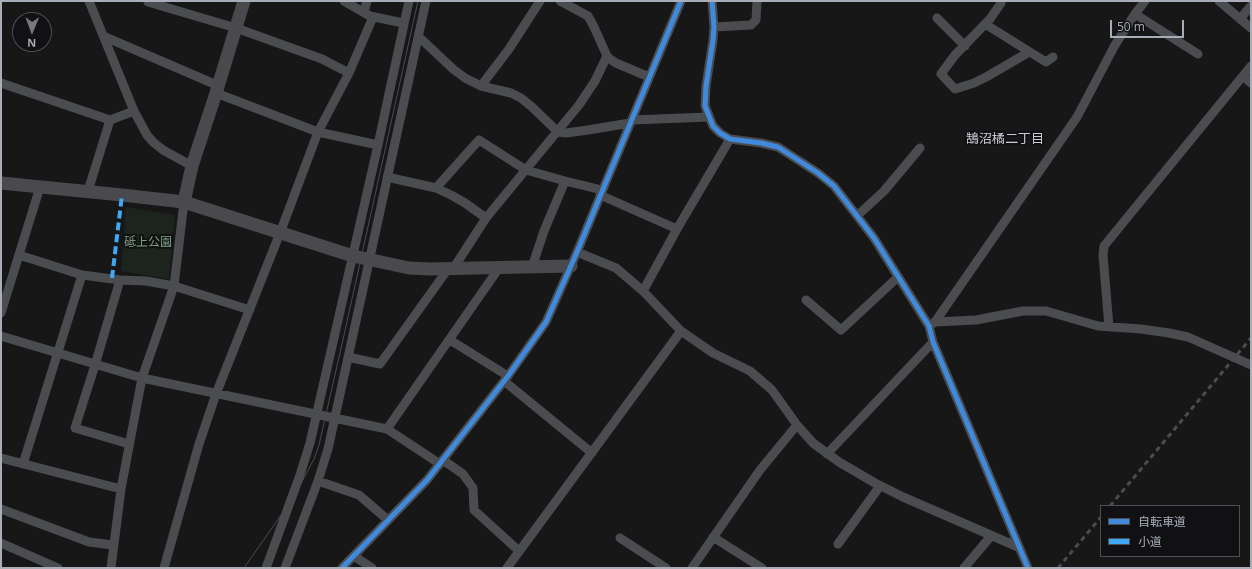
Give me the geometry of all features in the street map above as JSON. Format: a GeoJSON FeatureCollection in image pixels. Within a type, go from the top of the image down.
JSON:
{"type":"FeatureCollection","features":[{"type":"Feature","properties":{"kind":"street"},"geometry":{"type":"LineString","coordinates":[[89,1],[102,36],[134,111],[147,135],[163,150],[192,166]]}},
{"type":"Feature","properties":{"kind":"street"},"geometry":{"type":"LineString","coordinates":[[148,1],[236,28],[322,59],[349,73]]}},
{"type":"Feature","properties":{"kind":"street"},"geometry":{"type":"LineString","coordinates":[[111,568],[121,489],[142,378],[174,286],[184,202],[192,166],[244,1]]}},
{"type":"Feature","properties":{"kind":"street"},"geometry":{"type":"LineString","coordinates":[[344,1],[373,17],[403,23]]}},
{"type":"Feature","properties":{"kind":"street"},"geometry":{"type":"LineString","coordinates":[[364,12],[367,1]]}},
{"type":"Feature","properties":{"kind":"street"},"geometry":{"type":"LineString","coordinates":[[266,568],[300,475],[317,415],[409,1]]}},
{"type":"Feature","properties":{"kind":"street"},"geometry":{"type":"LineString","coordinates":[[286,568],[318,481],[335,418],[426,1]]}},
{"type":"Feature","properties":{"kind":"street"},"geometry":{"type":"LineString","coordinates":[[481,86],[509,49],[540,1]]}},
{"type":"Feature","properties":{"kind":"street"},"geometry":{"type":"LineString","coordinates":[[560,1],[588,16],[607,56],[616,63],[649,77]]}},
{"type":"Feature","properties":{"kind":"street"},"geometry":{"type":"LineString","coordinates":[[342,568],[428,480],[506,379],[546,322],[577,252],[681,1]]}},
{"type":"Feature","properties":{"kind":"street"},"geometry":{"type":"LineString","coordinates":[[712,1],[714,27],[712,55],[706,86],[705,106],[713,126],[720,133],[730,139],[761,143],[778,148],[818,173],[834,186],[874,238],[898,277],[932,324],[934,342],[1028,568]]}},
{"type":"Feature","properties":{"kind":"street"},"geometry":{"type":"LineString","coordinates":[[714,27],[751,25],[756,20],[757,1]]}},
{"type":"Feature","properties":{"kind":"street"},"geometry":{"type":"LineString","coordinates":[[1000,1],[1001,3],[985,24],[955,55],[941,74],[955,89],[974,83],[1029,52]]}},
{"type":"Feature","properties":{"kind":"street"},"geometry":{"type":"LineString","coordinates":[[932,324],[1077,117],[1112,45],[1145,1]]}},
{"type":"Feature","properties":{"kind":"street"},"geometry":{"type":"LineString","coordinates":[[1219,1],[1251,28]]}},
{"type":"Feature","properties":{"kind":"street"},"geometry":{"type":"LineString","coordinates":[[1240,19],[1251,6]]}},
{"type":"Feature","properties":{"kind":"street"},"geometry":{"type":"LineString","coordinates":[[1135,14],[1198,54]]}},
{"type":"Feature","properties":{"kind":"street"},"geometry":{"type":"LineString","coordinates":[[164,568],[199,444],[216,394],[280,233],[318,132],[349,73],[373,17]]}},
{"type":"Feature","properties":{"kind":"street"},"geometry":{"type":"LineString","coordinates":[[937,18],[965,46]]}},
{"type":"Feature","properties":{"kind":"street"},"geometry":{"type":"LineString","coordinates":[[985,24],[1046,62],[1053,57]]}},
{"type":"Feature","properties":{"kind":"street"},"geometry":{"type":"LineString","coordinates":[[102,36],[217,89],[318,132],[378,145]]}},
{"type":"Feature","properties":{"kind":"street"},"geometry":{"type":"LineString","coordinates":[[418,36],[453,69],[472,82],[481,86],[511,93],[521,98],[558,132],[566,133],[588,130],[631,121],[709,117]]}},
{"type":"Feature","properties":{"kind":"street"},"geometry":{"type":"LineString","coordinates":[[348,357],[380,364],[486,218],[579,105],[595,82],[607,56]]}},
{"type":"Feature","properties":{"kind":"street"},"geometry":{"type":"LineString","coordinates":[[1109,327],[1103,255],[1104,246],[1251,66]]}},
{"type":"Feature","properties":{"kind":"street"},"geometry":{"type":"LineString","coordinates":[[1243,76],[1251,83]]}},
{"type":"Feature","properties":{"kind":"street"},"geometry":{"type":"LineString","coordinates":[[1,83],[110,120],[134,111]]}},
{"type":"Feature","properties":{"kind":"street"},"geometry":{"type":"LineString","coordinates":[[88,191],[110,120]]}},
{"type":"Feature","properties":{"kind":"street"},"geometry":{"type":"LineString","coordinates":[[643,291],[730,139]]}},
{"type":"Feature","properties":{"kind":"street"},"geometry":{"type":"LineString","coordinates":[[436,188],[479,140],[526,170],[601,193],[678,229]]}},
{"type":"Feature","properties":{"kind":"street"},"geometry":{"type":"LineString","coordinates":[[857,216],[884,191],[920,148]]}},
{"type":"Feature","properties":{"kind":"street"},"geometry":{"type":"LineString","coordinates":[[387,177],[436,188],[465,203],[486,218]]}},
{"type":"Feature","properties":{"kind":"street"},"geometry":{"type":"LineString","coordinates":[[532,267],[544,231],[565,181]]}},
{"type":"Feature","properties":{"kind":"street"},"geometry":{"type":"LineString","coordinates":[[1,183],[184,202],[353,256],[409,268],[450,269],[571,266]]}},
{"type":"Feature","properties":{"kind":"street"},"geometry":{"type":"LineString","coordinates":[[1,313],[40,187]]}},
{"type":"Feature","properties":{"kind":"street"},"geometry":{"type":"LineString","coordinates":[[577,252],[616,268],[643,291],[681,331],[712,353],[750,372],[772,390],[797,425],[813,443],[828,454],[880,486],[1018,547]]}},
{"type":"Feature","properties":{"kind":"street"},"geometry":{"type":"LineString","coordinates":[[19,255],[82,275],[120,280],[146,281],[174,286],[250,310]]}},
{"type":"Feature","properties":{"kind":"street"},"geometry":{"type":"LineString","coordinates":[[387,429],[499,268]]}},
{"type":"Feature","properties":{"kind":"street"},"geometry":{"type":"LineString","coordinates":[[23,464],[82,275]]}},
{"type":"Feature","properties":{"kind":"street"},"geometry":{"type":"LineString","coordinates":[[806,300],[841,330],[898,277]]}},
{"type":"Feature","properties":{"kind":"street"},"geometry":{"type":"LineString","coordinates":[[120,280],[75,428],[129,444]]}},
{"type":"Feature","properties":{"kind":"street"},"geometry":{"type":"LineString","coordinates":[[932,324],[976,320],[1010,312],[1033,310],[1046,311],[1098,326],[1169,333],[1188,337],[1251,365]]}},
{"type":"Feature","properties":{"kind":"street"},"geometry":{"type":"LineString","coordinates":[[507,568],[681,331]]}},
{"type":"Feature","properties":{"kind":"street"},"geometry":{"type":"LineString","coordinates":[[1,336],[142,378],[387,429],[463,474],[473,488],[474,510],[519,552]]}},
{"type":"Feature","properties":{"kind":"street"},"geometry":{"type":"LineString","coordinates":[[450,340],[506,379],[592,453]]}},
{"type":"Feature","properties":{"kind":"street"},"geometry":{"type":"LineString","coordinates":[[828,454],[934,342]]}},
{"type":"Feature","properties":{"kind":"street"},"geometry":{"type":"LineString","coordinates":[[692,568],[760,470],[797,425]]}},
{"type":"Feature","properties":{"kind":"street"},"geometry":{"type":"LineString","coordinates":[[1,458],[121,489]]}},
{"type":"Feature","properties":{"kind":"street"},"geometry":{"type":"LineString","coordinates":[[318,481],[359,495],[388,520]]}},
{"type":"Feature","properties":{"kind":"street"},"geometry":{"type":"LineString","coordinates":[[838,544],[880,486]]}},
{"type":"Feature","properties":{"kind":"street"},"geometry":{"type":"LineString","coordinates":[[1,509],[89,542],[113,545]]}},
{"type":"Feature","properties":{"kind":"street"},"geometry":{"type":"LineString","coordinates":[[964,568],[991,536]]}},
{"type":"Feature","properties":{"kind":"street"},"geometry":{"type":"LineString","coordinates":[[713,537],[762,568]]}},
{"type":"Feature","properties":{"kind":"street"},"geometry":{"type":"LineString","coordinates":[[620,538],[666,568]]}},
{"type":"Feature","properties":{"kind":"street"},"geometry":{"type":"LineString","coordinates":[[1,543],[58,568]]}},
{"type":"Feature","properties":{"kind":"street"},"geometry":{"type":"LineString","coordinates":[[354,556],[372,568]]}},
{"type":"Feature","properties":{"kind":"green space","name":"砥上公園"},"geometry":{"type":"Polygon","coordinates":[[[126,207],[175,215],[169,279],[121,271],[126,207]]]}},
{"type":"Feature","properties":{"kind":"tram line"},"geometry":{"type":"LineString","coordinates":[[244,568],[295,495],[314,459],[319,445],[418,1]]}},
{"type":"Feature","properties":{"kind":"railway"},"geometry":{"type":"LineString","coordinates":[[1111,505],[1251,338]]}},
{"type":"Feature","properties":{"kind":"railway"},"geometry":{"type":"LineString","coordinates":[[1058,568],[1100,518]]}},
{"type":"Feature","properties":{"kind":"marked path"},"geometry":{"type":"LineString","coordinates":[[112,278],[122,195]]}},
{"type":"Feature","properties":{"kind":"cycle path"},"geometry":{"type":"LineString","coordinates":[[342,568],[427,480],[508,376],[546,322],[577,252],[681,1]]}},
{"type":"Feature","properties":{"kind":"cycle path"},"geometry":{"type":"LineString","coordinates":[[712,1],[714,27],[706,86],[705,106],[713,126],[720,133],[730,139],[778,147],[818,173],[834,186],[874,238],[929,326],[933,342],[1028,568]]}},
{"type":"Feature","properties":{"kind":"district","name":"鵠沼橘二丁目"},"geometry":{"type":"Point","coordinates":[1005,139]}}]}
